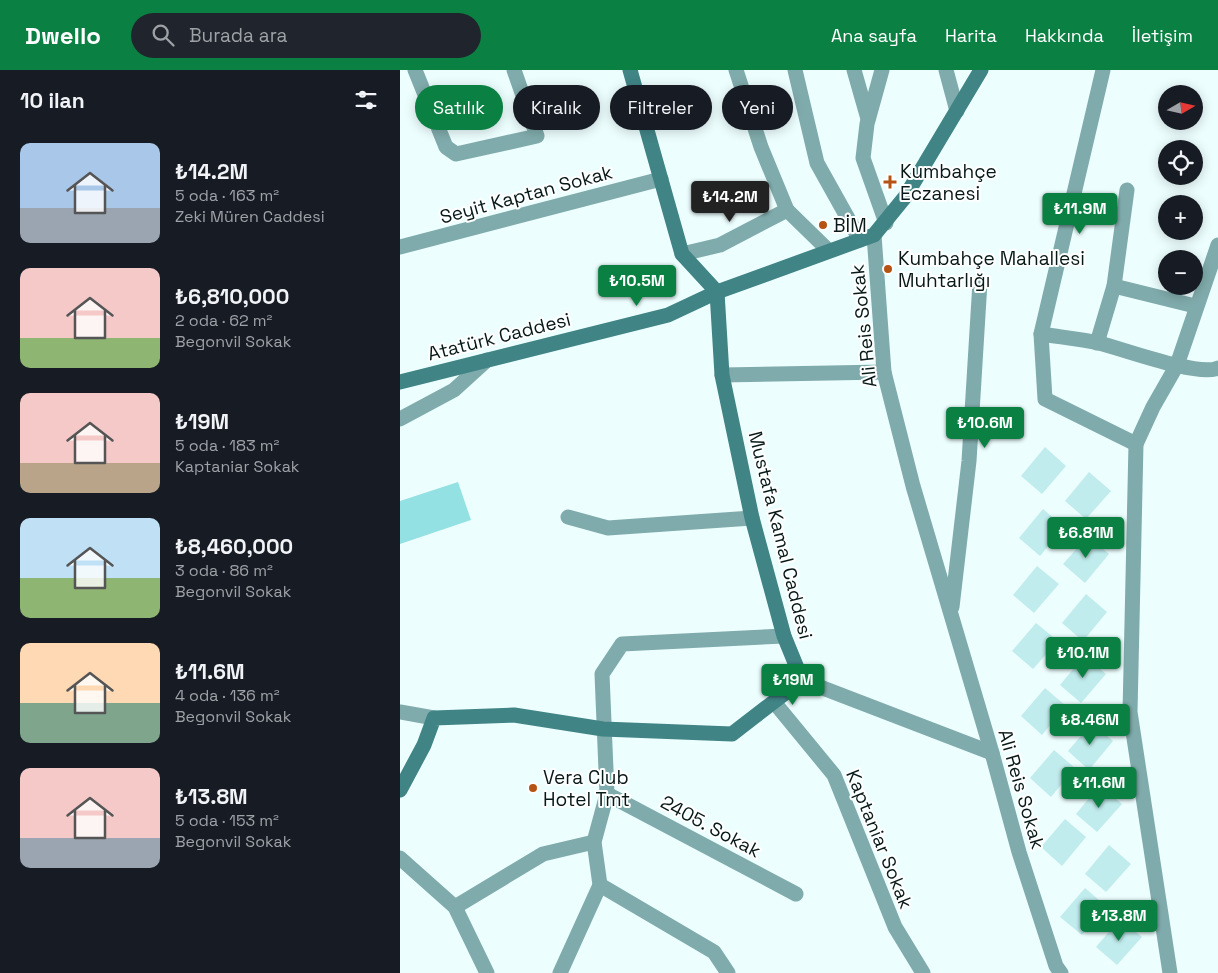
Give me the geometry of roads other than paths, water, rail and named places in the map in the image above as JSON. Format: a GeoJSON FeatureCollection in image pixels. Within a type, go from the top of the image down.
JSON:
{"type":"FeatureCollection","features":[{"type":"Feature","properties":{"kind":"street"},"geometry":{"type":"LineString","coordinates":[[415,70],[446,147],[456,154],[537,136],[514,70]]}},
{"type":"Feature","properties":{"kind":"street"},"geometry":{"type":"LineString","coordinates":[[630,70],[682,254],[717,292]]}},
{"type":"Feature","properties":{"kind":"street"},"geometry":{"type":"LineString","coordinates":[[736,70],[761,148],[787,210],[828,250]]}},
{"type":"Feature","properties":{"kind":"street"},"geometry":{"type":"LineString","coordinates":[[794,70],[817,163],[867,237]]}},
{"type":"Feature","properties":{"kind":"street"},"geometry":{"type":"LineString","coordinates":[[854,70],[868,119]]}},
{"type":"Feature","properties":{"kind":"street"},"geometry":{"type":"LineString","coordinates":[[882,70],[868,119],[863,158],[886,223]]}},
{"type":"Feature","properties":{"kind":"street"},"geometry":{"type":"LineString","coordinates":[[946,70],[957,111]]}},
{"type":"Feature","properties":{"kind":"street","name":"Atatürk Caddesi"},"geometry":{"type":"LineString","coordinates":[[400,382],[668,315],[717,292],[867,237],[886,223],[905,197],[981,70]]}},
{"type":"Feature","properties":{"kind":"street"},"geometry":{"type":"LineString","coordinates":[[1103,70],[1042,334],[1044,399],[1136,444]]}},
{"type":"Feature","properties":{"kind":"street","name":"Seyit Kaptan Sokak"},"geometry":{"type":"LineString","coordinates":[[400,247],[662,179]]}},
{"type":"Feature","properties":{"kind":"street"},"geometry":{"type":"LineString","coordinates":[[1097,343],[1114,286],[1127,190]]}},
{"type":"Feature","properties":{"kind":"street"},"geometry":{"type":"LineString","coordinates":[[682,254],[720,245],[787,210]]}},
{"type":"Feature","properties":{"kind":"street","name":"Ali Reis Sokak"},"geometry":{"type":"LineString","coordinates":[[867,237],[884,372],[912,486],[992,753],[1019,852],[1056,966],[1061,973]]}},
{"type":"Feature","properties":{"kind":"street"},"geometry":{"type":"LineString","coordinates":[[1170,973],[1130,712],[1136,444],[1153,406],[1177,365],[1195,306],[1218,245]]}},
{"type":"Feature","properties":{"kind":"street","name":"Ali Reis Sokak"},"geometry":{"type":"LineString","coordinates":[[951,614],[969,461],[980,282]]}},
{"type":"Feature","properties":{"kind":"street"},"geometry":{"type":"LineString","coordinates":[[1114,286],[1195,306]]}},
{"type":"Feature","properties":{"kind":"street","name":"Mustafa Kamal Caddesi"},"geometry":{"type":"LineString","coordinates":[[717,292],[722,375],[752,518],[784,636],[802,680]]}},
{"type":"Feature","properties":{"kind":"street"},"geometry":{"type":"LineString","coordinates":[[1042,334],[1097,343],[1177,365],[1211,371],[1218,368]]}},
{"type":"Feature","properties":{"kind":"street"},"geometry":{"type":"LineString","coordinates":[[400,419],[454,390],[487,360]]}},
{"type":"Feature","properties":{"kind":"street"},"geometry":{"type":"LineString","coordinates":[[722,375],[884,372]]}},
{"type":"Feature","properties":{"kind":"street"},"geometry":{"type":"LineString","coordinates":[[568,517],[608,528],[752,518]]}},
{"type":"Feature","properties":{"kind":"street"},"geometry":{"type":"LineString","coordinates":[[560,973],[600,885],[594,842],[607,794],[602,674],[622,644],[784,636]]}},
{"type":"Feature","properties":{"kind":"street"},"geometry":{"type":"LineString","coordinates":[[400,712],[434,718],[514,716],[603,729],[732,734],[802,680],[992,753]]}},
{"type":"Feature","properties":{"kind":"street","name":"Kaptaniar Sokak"},"geometry":{"type":"LineString","coordinates":[[774,702],[834,775],[895,927],[923,973]]}},
{"type":"Feature","properties":{"kind":"street"},"geometry":{"type":"LineString","coordinates":[[400,790],[424,745],[434,718]]}},
{"type":"Feature","properties":{"kind":"street","name":"2405. Sokak"},"geometry":{"type":"LineString","coordinates":[[607,794],[796,894]]}},
{"type":"Feature","properties":{"kind":"street"},"geometry":{"type":"LineString","coordinates":[[455,907],[543,854],[594,842]]}},
{"type":"Feature","properties":{"kind":"street"},"geometry":{"type":"LineString","coordinates":[[400,858],[455,907],[487,973]]}},
{"type":"Feature","properties":{"kind":"street"},"geometry":{"type":"LineString","coordinates":[[600,885],[714,952],[728,973]]}},
{"type":"Feature","properties":{"kind":"place","name":"Kumbahçe Eczanesi"},"geometry":{"type":"Point","coordinates":[890,182]}},
{"type":"Feature","properties":{"kind":"place","name":"BİM"},"geometry":{"type":"Point","coordinates":[823,225]}},
{"type":"Feature","properties":{"kind":"place","name":"Kumbahçe Mahallesi Muhtarlığı"},"geometry":{"type":"Point","coordinates":[888,269]}},
{"type":"Feature","properties":{"kind":"place","name":"Vera Club Hotel Tmt"},"geometry":{"type":"Point","coordinates":[533,788]}}]}
